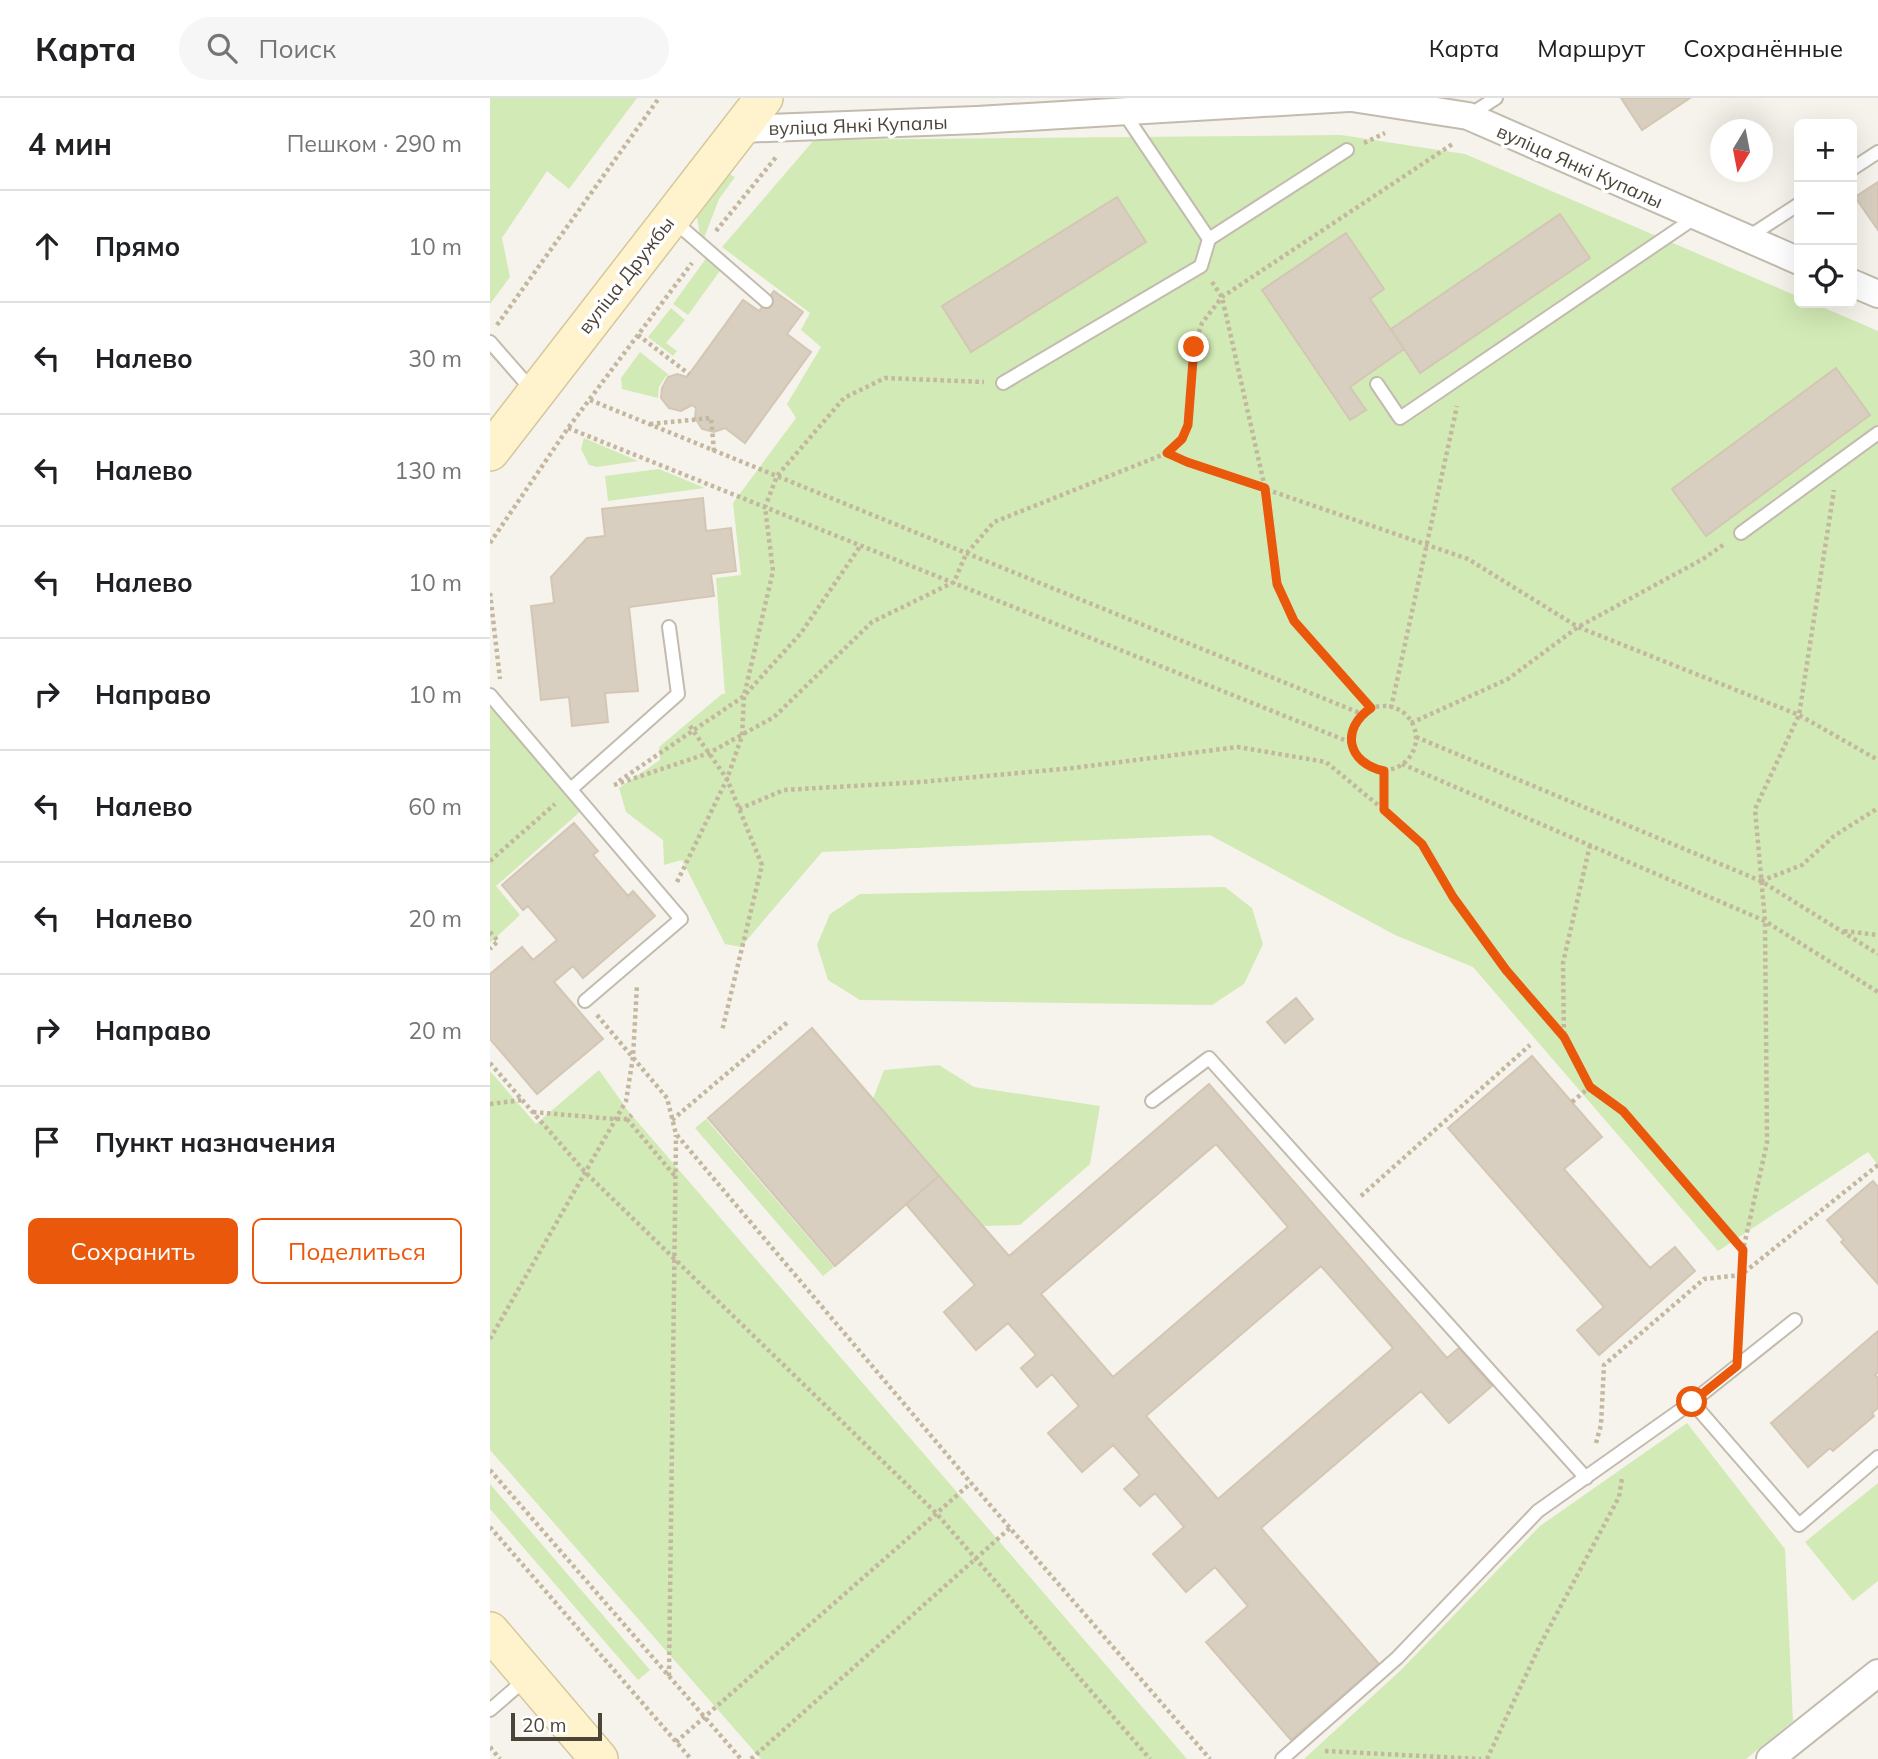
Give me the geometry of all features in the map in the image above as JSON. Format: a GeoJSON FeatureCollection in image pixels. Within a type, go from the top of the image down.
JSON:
{"type":"FeatureCollection","features":[{"type":"Feature","properties":{"kind":"street","name":"вуліца Дружбы"},"geometry":{"type":"LineString","coordinates":[[490,452],[764,98]]}},
{"type":"Feature","properties":{"kind":"street","name":"вуліца Янкі Купалы"},"geometry":{"type":"LineString","coordinates":[[964,98],[977,121]]}},
{"type":"Feature","properties":{"kind":"street","name":"вуліца Янкі Купалы"},"geometry":{"type":"LineString","coordinates":[[740,129],[1077,115],[1115,105],[1350,98],[1468,116],[1794,259]]}},
{"type":"Feature","properties":{"kind":"street"},"geometry":{"type":"LineString","coordinates":[[1857,285],[1878,294]]}},
{"type":"Feature","properties":{"kind":"street"},"geometry":{"type":"LineString","coordinates":[[490,1631],[599,1759]]}},
{"type":"Feature","properties":{"kind":"street"},"geometry":{"type":"LineString","coordinates":[[1770,1759],[1878,1673]]}},
{"type":"Feature","properties":{"kind":"lane"},"geometry":{"type":"LineString","coordinates":[[1468,116],[1496,98]]}},
{"type":"Feature","properties":{"kind":"lane"},"geometry":{"type":"LineString","coordinates":[[1115,105],[1209,239]]}},
{"type":"Feature","properties":{"kind":"lane"},"geometry":{"type":"LineString","coordinates":[[1003,383],[1201,266],[1209,239],[1347,150]]}},
{"type":"Feature","properties":{"kind":"lane"},"geometry":{"type":"LineString","coordinates":[[1857,166],[1878,152]]}},
{"type":"Feature","properties":{"kind":"lane"},"geometry":{"type":"LineString","coordinates":[[1746,239],[1794,207]]}},
{"type":"Feature","properties":{"kind":"lane"},"geometry":{"type":"LineString","coordinates":[[1377,384],[1400,418],[1696,217]]}},
{"type":"Feature","properties":{"kind":"lane"},"geometry":{"type":"LineString","coordinates":[[670,218],[766,301]]}},
{"type":"Feature","properties":{"kind":"lane"},"geometry":{"type":"LineString","coordinates":[[490,342],[534,393]]}},
{"type":"Feature","properties":{"kind":"lane"},"geometry":{"type":"LineString","coordinates":[[1741,533],[1878,433]]}},
{"type":"Feature","properties":{"kind":"lane"},"geometry":{"type":"LineString","coordinates":[[571,789],[678,694],[669,627]]}},
{"type":"Feature","properties":{"kind":"lane"},"geometry":{"type":"LineString","coordinates":[[490,695],[681,919],[586,1001]]}},
{"type":"Feature","properties":{"kind":"lane"},"geometry":{"type":"LineString","coordinates":[[1152,1101],[1209,1058],[1586,1478]]}},
{"type":"Feature","properties":{"kind":"lane"},"geometry":{"type":"LineString","coordinates":[[1282,1759],[1397,1658],[1538,1511],[1692,1402],[1795,1320]]}},
{"type":"Feature","properties":{"kind":"lane"},"geometry":{"type":"LineString","coordinates":[[1692,1402],[1799,1525],[1878,1458]]}},
{"type":"Feature","properties":{"kind":"lane"},"geometry":{"type":"LineString","coordinates":[[490,1710],[528,1676]]}},
{"type":"Feature","properties":{"kind":"path"},"geometry":{"type":"LineString","coordinates":[[490,335],[659,98]]}},
{"type":"Feature","properties":{"kind":"path"},"geometry":{"type":"LineString","coordinates":[[490,543],[568,428],[704,246],[802,126]]}},
{"type":"Feature","properties":{"kind":"path"},"geometry":{"type":"LineString","coordinates":[[1347,150],[1397,128]]}},
{"type":"Feature","properties":{"kind":"path"},"geometry":{"type":"LineString","coordinates":[[490,861],[571,789],[614,785],[709,753],[774,717],[872,622],[954,582],[966,554],[994,522],[1167,453],[1182,439],[1188,425],[1194,347],[1202,323],[1222,298],[1460,139],[1447,135]]}},
{"type":"Feature","properties":{"kind":"path"},"geometry":{"type":"LineString","coordinates":[[1201,266],[1222,298],[1265,488],[1277,584],[1294,621],[1371,708]]}},
{"type":"Feature","properties":{"kind":"path"},"geometry":{"type":"LineString","coordinates":[[638,335],[689,374]]}},
{"type":"Feature","properties":{"kind":"path"},"geometry":{"type":"LineString","coordinates":[[1391,708],[1464,375]]}},
{"type":"Feature","properties":{"kind":"path"},"geometry":{"type":"LineString","coordinates":[[667,901],[727,779],[742,736],[744,696],[774,571],[765,507],[777,476],[845,398],[885,378],[1003,383]]}},
{"type":"Feature","properties":{"kind":"path"},"geometry":{"type":"LineString","coordinates":[[590,400],[1362,714]]}},
{"type":"Feature","properties":{"kind":"path"},"geometry":{"type":"LineString","coordinates":[[649,424],[711,418],[714,451]]}},
{"type":"Feature","properties":{"kind":"path"},"geometry":{"type":"LineString","coordinates":[[568,428],[1352,743]]}},
{"type":"Feature","properties":{"kind":"path"},"geometry":{"type":"LineString","coordinates":[[1167,453],[1468,559],[1578,626],[1799,715],[1878,760]]}},
{"type":"Feature","properties":{"kind":"path"},"geometry":{"type":"LineString","coordinates":[[1737,1366],[1743,1250],[1767,1143],[1765,921],[1755,809],[1799,715],[1838,462]]}},
{"type":"Feature","properties":{"kind":"path"},"geometry":{"type":"LineString","coordinates":[[1411,723],[1508,679],[1578,626],[1703,559],[1741,533]]}},
{"type":"Feature","properties":{"kind":"path"},"geometry":{"type":"LineString","coordinates":[[614,785],[692,729],[744,696],[801,634],[861,545]]}},
{"type":"Feature","properties":{"kind":"path"},"geometry":{"type":"LineString","coordinates":[[490,593],[504,711]]}},
{"type":"Feature","properties":{"kind":"path"},"geometry":{"type":"LineString","coordinates":[[1371,708],[1391,708],[1406,715],[1416,737],[1414,750],[1402,764],[1384,771],[1371,768],[1361,761],[1352,743],[1354,726],[1362,714],[1371,708]]}},
{"type":"Feature","properties":{"kind":"path"},"geometry":{"type":"LineString","coordinates":[[692,729],[727,779],[762,865],[722,1031]]}},
{"type":"Feature","properties":{"kind":"path"},"geometry":{"type":"LineString","coordinates":[[1416,737],[1761,881],[1878,954]]}},
{"type":"Feature","properties":{"kind":"path"},"geometry":{"type":"LineString","coordinates":[[739,809],[783,790],[921,782],[1060,769],[1238,747],[1326,762],[1422,844],[1453,897],[1506,970],[1564,1037],[1590,1087],[1623,1111],[1743,1250]]}},
{"type":"Feature","properties":{"kind":"path"},"geometry":{"type":"LineString","coordinates":[[1402,764],[1765,921],[1878,992]]}},
{"type":"Feature","properties":{"kind":"path"},"geometry":{"type":"LineString","coordinates":[[1384,771],[1384,810]]}},
{"type":"Feature","properties":{"kind":"path"},"geometry":{"type":"LineString","coordinates":[[1761,881],[1802,865],[1834,836],[1878,808]]}},
{"type":"Feature","properties":{"kind":"path"},"geometry":{"type":"LineString","coordinates":[[1564,1037],[1563,963],[1590,845]]}},
{"type":"Feature","properties":{"kind":"path"},"geometry":{"type":"LineString","coordinates":[[1840,930],[1878,935]]}},
{"type":"Feature","properties":{"kind":"path"},"geometry":{"type":"LineString","coordinates":[[490,932],[498,941],[490,949]]}},
{"type":"Feature","properties":{"kind":"path"},"geometry":{"type":"LineString","coordinates":[[490,1339],[626,1101],[637,1012],[636,957]]}},
{"type":"Feature","properties":{"kind":"path"},"geometry":{"type":"LineString","coordinates":[[586,1001],[667,1098],[676,1134],[669,1676]]}},
{"type":"Feature","properties":{"kind":"path"},"geometry":{"type":"LineString","coordinates":[[672,1120],[789,1021]]}},
{"type":"Feature","properties":{"kind":"path"},"geometry":{"type":"LineString","coordinates":[[1344,1210],[1530,1045]]}},
{"type":"Feature","properties":{"kind":"path"},"geometry":{"type":"LineString","coordinates":[[490,1063],[584,1172],[936,1513],[1150,1759]]}},
{"type":"Feature","properties":{"kind":"path"},"geometry":{"type":"LineString","coordinates":[[1572,1102],[1590,1087]]}},
{"type":"Feature","properties":{"kind":"path"},"geometry":{"type":"LineString","coordinates":[[490,1104],[522,1100]]}},
{"type":"Feature","properties":{"kind":"path"},"geometry":{"type":"LineString","coordinates":[[533,1112],[614,1119],[627,1119],[632,1115]]}},
{"type":"Feature","properties":{"kind":"path"},"geometry":{"type":"LineString","coordinates":[[627,1119],[676,1177]]}},
{"type":"Feature","properties":{"kind":"path"},"geometry":{"type":"LineString","coordinates":[[676,1134],[971,1483],[1210,1759]]}},
{"type":"Feature","properties":{"kind":"path"},"geometry":{"type":"LineString","coordinates":[[1586,1478],[1601,1425],[1604,1365],[1704,1279],[1741,1275],[1878,1165]]}},
{"type":"Feature","properties":{"kind":"path"},"geometry":{"type":"LineString","coordinates":[[1487,1759],[1540,1645],[1619,1497],[1628,1446]]}},
{"type":"Feature","properties":{"kind":"path"},"geometry":{"type":"LineString","coordinates":[[490,1470],[741,1759]]}},
{"type":"Feature","properties":{"kind":"path"},"geometry":{"type":"LineString","coordinates":[[677,1742],[971,1483]]}},
{"type":"Feature","properties":{"kind":"path"},"geometry":{"type":"LineString","coordinates":[[490,1527],[691,1759]]}},
{"type":"Feature","properties":{"kind":"path"},"geometry":{"type":"LineString","coordinates":[[751,1759],[1010,1528]]}},
{"type":"Feature","properties":{"kind":"path"},"geometry":{"type":"LineString","coordinates":[[490,1747],[500,1759]]}},
{"type":"Feature","properties":{"kind":"path"},"geometry":{"type":"LineString","coordinates":[[1293,1749],[1481,1759]]}},
{"type":"Feature","properties":{"kind":"green space"},"geometry":{"type":"Polygon","coordinates":[[[490,98],[637,98],[569,189],[547,171],[502,238],[510,277],[490,304],[490,98]]]}},
{"type":"Feature","properties":{"kind":"green space"},"geometry":{"type":"Polygon","coordinates":[[[1341,135],[1465,154],[1794,295],[1794,308],[1825,308],[1878,331],[1878,1165],[1868,1152],[1718,1251],[1473,967],[1395,935],[1210,835],[822,852],[741,947],[725,944],[682,860],[664,865],[663,840],[626,812],[619,788],[660,760],[659,747],[725,694],[716,578],[741,575],[733,503],[796,418],[787,404],[821,347],[801,330],[810,313],[722,247],[814,140],[1341,135]]]}},
{"type":"Feature","properties":{"kind":"green space"},"geometry":{"type":"Polygon","coordinates":[[[717,168],[735,177],[719,199],[704,238],[700,236],[695,204],[717,168]]]}},
{"type":"Feature","properties":{"kind":"green space"},"geometry":{"type":"Polygon","coordinates":[[[707,257],[722,268],[688,315],[673,304],[707,257]]]}},
{"type":"Feature","properties":{"kind":"green space"},"geometry":{"type":"Polygon","coordinates":[[[671,308],[685,320],[666,343],[677,351],[673,356],[648,337],[671,308]]]}},
{"type":"Feature","properties":{"kind":"green space"},"geometry":{"type":"Polygon","coordinates":[[[640,352],[669,375],[659,387],[658,398],[622,389],[621,378],[640,352]]]}},
{"type":"Feature","properties":{"kind":"green space"},"geometry":{"type":"Polygon","coordinates":[[[584,438],[638,461],[597,467],[589,465],[581,449],[584,438]]]}},
{"type":"Feature","properties":{"kind":"green space"},"geometry":{"type":"Polygon","coordinates":[[[659,469],[705,488],[608,501],[605,476],[659,469]]]}},
{"type":"Feature","properties":{"kind":"green space"},"geometry":{"type":"Polygon","coordinates":[[[490,706],[582,810],[496,886],[520,915],[490,943],[490,706]]]}},
{"type":"Feature","properties":{"kind":"green space"},"geometry":{"type":"Polygon","coordinates":[[[1225,887],[1252,908],[1263,944],[1244,984],[1212,1005],[860,1000],[828,980],[817,945],[830,914],[860,894],[1225,887]]]}},
{"type":"Feature","properties":{"kind":"green space"},"geometry":{"type":"Polygon","coordinates":[[[939,1065],[974,1087],[1100,1106],[1090,1164],[1020,1225],[983,1226],[873,1099],[884,1070],[939,1065]]]}},
{"type":"Feature","properties":{"kind":"green space"},"geometry":{"type":"Polygon","coordinates":[[[599,1070],[629,1112],[1187,1759],[761,1759],[490,1450],[490,1071],[536,1124],[599,1070]]]}},
{"type":"Feature","properties":{"kind":"green space"},"geometry":{"type":"Polygon","coordinates":[[[706,1119],[834,1267],[823,1276],[695,1128],[706,1119]]]}},
{"type":"Feature","properties":{"kind":"green space"},"geometry":{"type":"Polygon","coordinates":[[[1687,1423],[1785,1549],[1793,1721],[1746,1759],[1304,1759],[1401,1670],[1540,1526],[1687,1423]]]}},
{"type":"Feature","properties":{"kind":"green space"},"geometry":{"type":"Polygon","coordinates":[[[1878,1483],[1878,1581],[1853,1601],[1805,1542],[1878,1483]]]}},
{"type":"Feature","properties":{"kind":"green space"},"geometry":{"type":"Polygon","coordinates":[[[490,1484],[650,1670],[638,1680],[490,1509],[490,1484]]]}},
{"type":"Feature","properties":{"kind":"building"},"geometry":{"type":"Polygon","coordinates":[[[1621,98],[1690,98],[1642,130],[1621,98]]]}},
{"type":"Feature","properties":{"kind":"building"},"geometry":{"type":"Polygon","coordinates":[[[1878,182],[1878,230],[1857,200],[1857,196],[1878,182]]]}},
{"type":"Feature","properties":{"kind":"building"},"geometry":{"type":"Polygon","coordinates":[[[1117,197],[1146,242],[971,352],[942,306],[1117,197]]]}},
{"type":"Feature","properties":{"kind":"building"},"geometry":{"type":"Polygon","coordinates":[[[1560,214],[1590,258],[1420,373],[1391,329],[1560,214]]]}},
{"type":"Feature","properties":{"kind":"building"},"geometry":{"type":"Polygon","coordinates":[[[1346,233],[1384,289],[1370,299],[1404,349],[1350,387],[1366,410],[1350,420],[1262,290],[1346,233]]]}},
{"type":"Feature","properties":{"kind":"building"},"geometry":{"type":"Polygon","coordinates":[[[774,291],[803,312],[787,334],[811,352],[745,443],[725,428],[714,432],[702,429],[695,418],[696,408],[692,405],[681,411],[669,408],[661,398],[662,388],[668,377],[677,374],[687,377],[743,300],[759,311],[774,291]]]}},
{"type":"Feature","properties":{"kind":"building"},"geometry":{"type":"Polygon","coordinates":[[[1836,368],[1870,415],[1706,536],[1672,489],[1836,368]]]}},
{"type":"Feature","properties":{"kind":"building"},"geometry":{"type":"Polygon","coordinates":[[[703,498],[706,531],[731,528],[736,571],[711,574],[714,596],[629,607],[638,691],[605,693],[608,722],[572,726],[569,697],[541,700],[531,606],[554,603],[551,577],[587,538],[605,536],[602,509],[703,498]]]}},
{"type":"Feature","properties":{"kind":"building"},"geometry":{"type":"Polygon","coordinates":[[[574,823],[598,851],[593,855],[628,896],[633,891],[655,916],[583,978],[573,966],[554,982],[603,1039],[537,1094],[490,1039],[490,974],[522,947],[533,960],[557,940],[528,906],[523,910],[502,885],[574,823]]]}},
{"type":"Feature","properties":{"kind":"building"},"geometry":{"type":"Polygon","coordinates":[[[1296,998],[1313,1019],[1285,1043],[1267,1022],[1296,998]]]}},
{"type":"Feature","properties":{"kind":"building"},"geometry":{"type":"Polygon","coordinates":[[[812,1028],[939,1176],[835,1266],[708,1118],[812,1028]]]}},
{"type":"Feature","properties":{"kind":"building"},"geometry":{"type":"Polygon","coordinates":[[[1532,1056],[1602,1137],[1564,1169],[1650,1268],[1675,1247],[1695,1271],[1599,1355],[1577,1330],[1604,1307],[1448,1128],[1532,1056]]]}},
{"type":"Feature","properties":{"kind":"building"},"geometry":{"type":"Polygon","coordinates":[[[1209,1084],[1447,1358],[1459,1348],[1492,1386],[1449,1423],[1421,1391],[1261,1528],[1379,1664],[1291,1740],[1206,1642],[1248,1606],[1215,1567],[1186,1592],[1153,1554],[1184,1527],[1155,1493],[1140,1506],[1124,1489],[1140,1475],[1113,1445],[1082,1472],[1048,1433],[1079,1406],[1052,1374],[1037,1387],[1021,1368],[1036,1355],[1008,1323],[976,1350],[944,1312],[975,1285],[906,1204],[939,1176],[1009,1256],[1209,1084]],[[1216,1144],[1041,1294],[1113,1377],[1288,1227],[1216,1144]],[[1321,1266],[1146,1416],[1218,1499],[1393,1348],[1321,1266]]]}},
{"type":"Feature","properties":{"kind":"building"},"geometry":{"type":"Polygon","coordinates":[[[1873,1181],[1878,1187],[1878,1284],[1841,1242],[1844,1240],[1827,1220],[1873,1181]]]}},
{"type":"Feature","properties":{"kind":"building"},"geometry":{"type":"Polygon","coordinates":[[[1878,1331],[1878,1372],[1875,1375],[1878,1378],[1878,1408],[1872,1413],[1874,1416],[1833,1451],[1830,1448],[1808,1467],[1771,1423],[1878,1331]]]}},
{"type":"Feature","properties":{"kind":"route"},"geometry":{"type":"LineString","coordinates":[[1194,347],[1188,425],[1182,439],[1167,453],[1265,488],[1277,584],[1294,621],[1371,708],[1360,716],[1351,738],[1354,751],[1361,761],[1371,768],[1384,771],[1384,810],[1422,844],[1453,897],[1506,970],[1564,1037],[1590,1087],[1623,1111],[1743,1250],[1737,1366],[1692,1402]]}}]}
